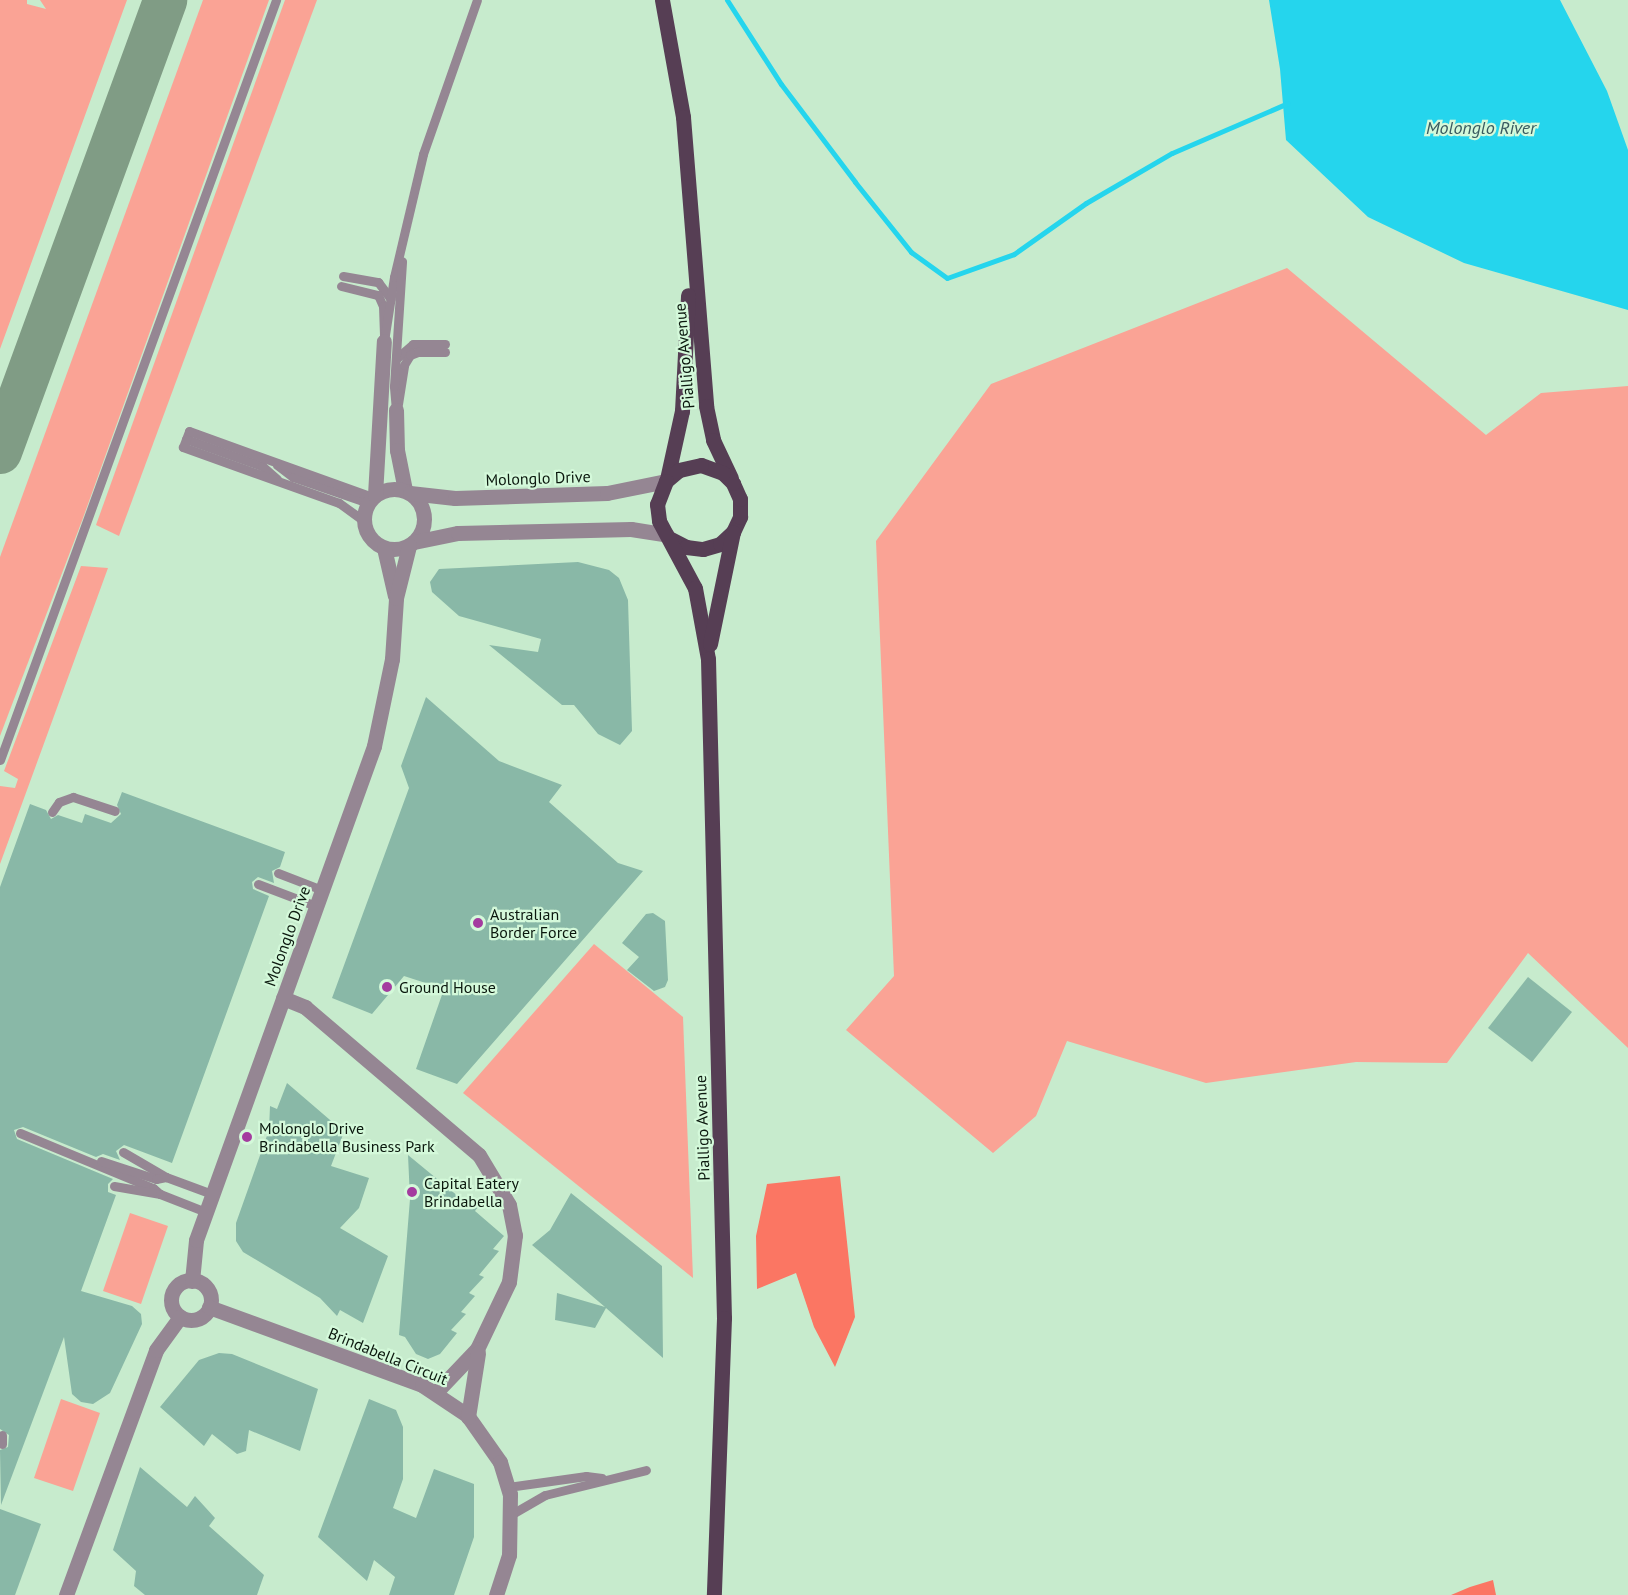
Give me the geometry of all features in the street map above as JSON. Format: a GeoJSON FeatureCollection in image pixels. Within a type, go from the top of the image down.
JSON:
{"type":"FeatureCollection","features":[{"type":"Feature","properties":{"kind":"main road","name":"Pialligo Avenue"},"geometry":{"type":"LineString","coordinates":[[662,0],[683,117],[689,220],[709,421],[716,449],[733,483]]}},
{"type":"Feature","properties":{"kind":"main road","name":"Pialligo Avenue"},"geometry":{"type":"LineString","coordinates":[[667,480],[683,403],[689,220]]}},
{"type":"Feature","properties":{"kind":"main road"},"geometry":{"type":"LineString","coordinates":[[701,465],[723,473],[733,483],[741,508],[733,532],[720,544],[703,549],[686,547],[669,537],[659,520],[657,504],[667,480],[686,467],[701,465]]}},
{"type":"Feature","properties":{"kind":"main road","name":"Pialligo Avenue"},"geometry":{"type":"LineString","coordinates":[[708,659],[733,532]]}},
{"type":"Feature","properties":{"kind":"main road","name":"Pialligo Avenue"},"geometry":{"type":"LineString","coordinates":[[669,537],[698,596],[708,659],[724,1318],[714,1595]]}},
{"type":"Feature","properties":{"kind":"street"},"geometry":{"type":"LineString","coordinates":[[384,341],[372,498],[364,521],[370,538],[384,548],[459,533],[631,529],[669,537]]}},
{"type":"Feature","properties":{"kind":"street"},"geometry":{"type":"LineString","coordinates":[[396,410],[397,450],[408,492]]}},
{"type":"Feature","properties":{"kind":"street","name":"Molonglo Drive"},"geometry":{"type":"LineString","coordinates":[[408,492],[455,498],[614,493],[667,480]]}},
{"type":"Feature","properties":{"kind":"street"},"geometry":{"type":"LineString","coordinates":[[372,498],[393,488],[408,492],[423,507],[425,517],[420,535],[411,544]]}},
{"type":"Feature","properties":{"kind":"street","name":"Molonglo Drive"},"geometry":{"type":"LineString","coordinates":[[192,1281],[196,1240],[383,714],[396,598],[411,544]]}},
{"type":"Feature","properties":{"kind":"street","name":"Molonglo Drive"},"geometry":{"type":"LineString","coordinates":[[384,548],[396,598]]}},
{"type":"Feature","properties":{"kind":"street"},"geometry":{"type":"LineString","coordinates":[[283,998],[305,1007],[479,1155],[494,1175],[513,1220],[515,1250],[510,1282],[482,1341],[472,1374],[468,1417]]}},
{"type":"Feature","properties":{"kind":"street"},"geometry":{"type":"LineString","coordinates":[[192,1281],[206,1288],[209,1306],[195,1320],[180,1317],[171,1305],[173,1291],[192,1281]]}},
{"type":"Feature","properties":{"kind":"street","name":"Brindabella Circuit"},"geometry":{"type":"LineString","coordinates":[[209,1306],[436,1392],[468,1417],[500,1462],[508,1487],[512,1514],[509,1555],[496,1595]]}},
{"type":"Feature","properties":{"kind":"street"},"geometry":{"type":"LineString","coordinates":[[66,1595],[156,1350],[180,1317]]}},
{"type":"Feature","properties":{"kind":"street"},"geometry":{"type":"LineString","coordinates":[[436,1392],[482,1341]]}},
{"type":"Feature","properties":{"kind":"lane"},"geometry":{"type":"LineString","coordinates":[[0,760],[276,0]]}},
{"type":"Feature","properties":{"kind":"lane"},"geometry":{"type":"LineString","coordinates":[[384,341],[425,147],[477,0]]}},
{"type":"Feature","properties":{"kind":"lane"},"geometry":{"type":"LineString","coordinates":[[396,410],[395,365],[402,252]]}},
{"type":"Feature","properties":{"kind":"lane"},"geometry":{"type":"LineString","coordinates":[[343,276],[378,282],[388,292],[391,304]]}},
{"type":"Feature","properties":{"kind":"lane"},"geometry":{"type":"LineString","coordinates":[[341,286],[378,295],[383,306],[384,341]]}},
{"type":"Feature","properties":{"kind":"lane"},"geometry":{"type":"LineString","coordinates":[[395,365],[408,345],[445,348],[418,352],[410,356],[404,367],[396,410]]}},
{"type":"Feature","properties":{"kind":"lane"},"geometry":{"type":"LineString","coordinates":[[364,521],[347,506],[284,483],[186,439],[273,461],[293,477],[372,498]]}},
{"type":"Feature","properties":{"kind":"lane"},"geometry":{"type":"LineString","coordinates":[[52,812],[59,802],[73,797],[115,811]]}},
{"type":"Feature","properties":{"kind":"lane"},"geometry":{"type":"LineString","coordinates":[[278,873],[322,890]]}},
{"type":"Feature","properties":{"kind":"lane"},"geometry":{"type":"LineString","coordinates":[[258,884],[316,906]]}},
{"type":"Feature","properties":{"kind":"lane"},"geometry":{"type":"LineString","coordinates":[[20,1133],[84,1157],[156,1179],[166,1177]]}},
{"type":"Feature","properties":{"kind":"lane"},"geometry":{"type":"LineString","coordinates":[[123,1152],[166,1177],[212,1194]]}},
{"type":"Feature","properties":{"kind":"lane"},"geometry":{"type":"LineString","coordinates":[[84,1157],[153,1188],[159,1194]]}},
{"type":"Feature","properties":{"kind":"lane"},"geometry":{"type":"LineString","coordinates":[[114,1186],[159,1194],[206,1212]]}},
{"type":"Feature","properties":{"kind":"lane"},"geometry":{"type":"LineString","coordinates":[[508,1487],[586,1476],[602,1478],[646,1470]]}},
{"type":"Feature","properties":{"kind":"lane"},"geometry":{"type":"LineString","coordinates":[[512,1514],[538,1497],[587,1486],[602,1478]]}},
{"type":"Feature","properties":{"kind":"shaded area"},"geometry":{"type":"Polygon","coordinates":[[[0,0],[27,0],[27,4],[46,9],[40,0],[127,0],[0,349],[0,0]]]}},
{"type":"Feature","properties":{"kind":"shaded area"},"geometry":{"type":"Polygon","coordinates":[[[203,0],[269,0],[83,518],[0,736],[0,557],[203,0]]]}},
{"type":"Feature","properties":{"kind":"shaded area"},"geometry":{"type":"Polygon","coordinates":[[[285,0],[317,0],[119,536],[96,525],[285,0]]]}},
{"type":"Feature","properties":{"kind":"shaded area"},"geometry":{"type":"Polygon","coordinates":[[[1287,268],[1486,435],[1541,393],[1628,386],[1628,1048],[1528,953],[1447,1063],[1356,1062],[1206,1083],[1067,1041],[1036,1116],[993,1153],[846,1030],[894,976],[876,541],[991,384],[1287,268]]]}},
{"type":"Feature","properties":{"kind":"shaded area"},"geometry":{"type":"Polygon","coordinates":[[[81,566],[108,568],[0,864],[0,786],[15,788],[18,779],[4,771],[81,566]]]}},
{"type":"Feature","properties":{"kind":"shaded area"},"geometry":{"type":"Polygon","coordinates":[[[594,944],[683,1017],[693,1278],[463,1093],[594,944]]]}},
{"type":"Feature","properties":{"kind":"shaded area"},"geometry":{"type":"Polygon","coordinates":[[[840,1176],[855,1317],[835,1367],[814,1327],[796,1273],[757,1289],[756,1236],[767,1184],[840,1176]]]}},
{"type":"Feature","properties":{"kind":"shaded area"},"geometry":{"type":"Polygon","coordinates":[[[130,1213],[168,1226],[141,1304],[103,1291],[130,1213]]]}},
{"type":"Feature","properties":{"kind":"shaded area"},"geometry":{"type":"Polygon","coordinates":[[[61,1399],[100,1413],[73,1491],[34,1478],[61,1399]]]}},
{"type":"Feature","properties":{"kind":"shaded area"},"geometry":{"type":"Polygon","coordinates":[[[1493,1580],[1496,1595],[1451,1595],[1470,1587],[1493,1580]]]}},
{"type":"Feature","properties":{"kind":"water","name":"Molonglo River"},"geometry":{"type":"Polygon","coordinates":[[[1269,0],[1560,0],[1607,91],[1628,150],[1628,310],[1464,263],[1368,217],[1286,140],[1280,69],[1269,0]]]}},
{"type":"Feature","properties":{"kind":"building"},"geometry":{"type":"Polygon","coordinates":[[[578,562],[609,570],[619,578],[628,600],[632,731],[620,745],[598,734],[574,705],[562,705],[489,645],[538,652],[541,639],[459,616],[432,592],[430,582],[439,569],[578,562]]]}},
{"type":"Feature","properties":{"kind":"building","name":"Australian Border Force"},"geometry":{"type":"Polygon","coordinates":[[[426,697],[499,761],[562,785],[549,802],[618,863],[643,871],[457,1084],[416,1069],[444,989],[404,976],[372,1014],[332,998],[409,788],[401,766],[426,697]]]}},
{"type":"Feature","properties":{"kind":"building"},"geometry":{"type":"Polygon","coordinates":[[[122,792],[285,852],[280,867],[272,871],[274,883],[258,877],[252,882],[253,889],[269,896],[172,1163],[124,1145],[116,1151],[120,1160],[103,1154],[96,1157],[23,1127],[14,1130],[17,1139],[113,1179],[108,1184],[108,1192],[116,1195],[81,1291],[132,1306],[141,1314],[142,1324],[110,1393],[93,1404],[81,1402],[72,1394],[64,1337],[1,1505],[0,1450],[8,1447],[9,1435],[0,1429],[0,887],[30,804],[46,810],[51,819],[58,815],[82,823],[85,814],[111,823],[121,814],[117,805],[122,792]]]}},
{"type":"Feature","properties":{"kind":"building"},"geometry":{"type":"Polygon","coordinates":[[[653,913],[665,921],[668,980],[665,987],[654,991],[627,970],[639,957],[622,943],[646,914],[653,913]]]}},
{"type":"Feature","properties":{"kind":"building"},"geometry":{"type":"Polygon","coordinates":[[[1528,977],[1572,1012],[1532,1062],[1488,1028],[1528,977]]]}},
{"type":"Feature","properties":{"kind":"building"},"geometry":{"type":"Polygon","coordinates":[[[287,1083],[344,1132],[331,1166],[369,1178],[359,1208],[340,1228],[388,1256],[363,1323],[340,1310],[337,1316],[320,1298],[243,1252],[236,1241],[236,1223],[269,1130],[270,1106],[277,1109],[287,1083]]]}},
{"type":"Feature","properties":{"kind":"building"},"geometry":{"type":"Polygon","coordinates":[[[408,1155],[459,1197],[478,1207],[475,1211],[504,1236],[493,1249],[499,1251],[479,1275],[484,1277],[469,1293],[475,1296],[461,1312],[466,1314],[451,1330],[457,1333],[440,1354],[428,1359],[416,1354],[405,1337],[399,1335],[410,1199],[408,1155]]]}},
{"type":"Feature","properties":{"kind":"building"},"geometry":{"type":"Polygon","coordinates":[[[571,1193],[662,1266],[663,1358],[606,1308],[595,1328],[555,1320],[557,1293],[605,1307],[532,1245],[550,1230],[571,1193]]]}},
{"type":"Feature","properties":{"kind":"building"},"geometry":{"type":"Polygon","coordinates":[[[219,1353],[232,1354],[318,1389],[300,1451],[249,1430],[246,1451],[237,1454],[212,1434],[204,1446],[160,1407],[199,1360],[219,1353]]]}},
{"type":"Feature","properties":{"kind":"building"},"geometry":{"type":"Polygon","coordinates":[[[369,1399],[396,1410],[403,1427],[403,1479],[393,1508],[416,1518],[434,1469],[474,1484],[474,1537],[454,1595],[389,1595],[395,1577],[374,1560],[367,1581],[318,1537],[369,1399]]]}},
{"type":"Feature","properties":{"kind":"building"},"geometry":{"type":"Polygon","coordinates":[[[140,1467],[187,1507],[195,1496],[215,1518],[209,1526],[264,1575],[257,1595],[145,1595],[134,1586],[136,1571],[113,1550],[140,1467]]]}},
{"type":"Feature","properties":{"kind":"building"},"geometry":{"type":"Polygon","coordinates":[[[0,1509],[41,1524],[15,1595],[0,1595],[0,1509]]]}},
{"type":"Feature","properties":{"kind":"waterway"},"geometry":{"type":"LineString","coordinates":[[727,0],[781,84],[855,182],[911,252],[947,278],[1014,254],[1086,203],[1172,153],[1288,103]]}},
{"type":"Feature","properties":{"kind":"taxiway"},"geometry":{"type":"LineString","coordinates":[[0,452],[165,0]]}},
{"type":"Feature","properties":{"kind":"place","name":"Australian Border Force"},"geometry":{"type":"Point","coordinates":[478,923]}},
{"type":"Feature","properties":{"kind":"place","name":"Ground House"},"geometry":{"type":"Point","coordinates":[387,987]}},
{"type":"Feature","properties":{"kind":"place","name":"Molonglo Drive Brindabella Business Park"},"geometry":{"type":"Point","coordinates":[247,1137]}},
{"type":"Feature","properties":{"kind":"place","name":"Capital Eatery Brindabella"},"geometry":{"type":"Point","coordinates":[412,1192]}}]}
